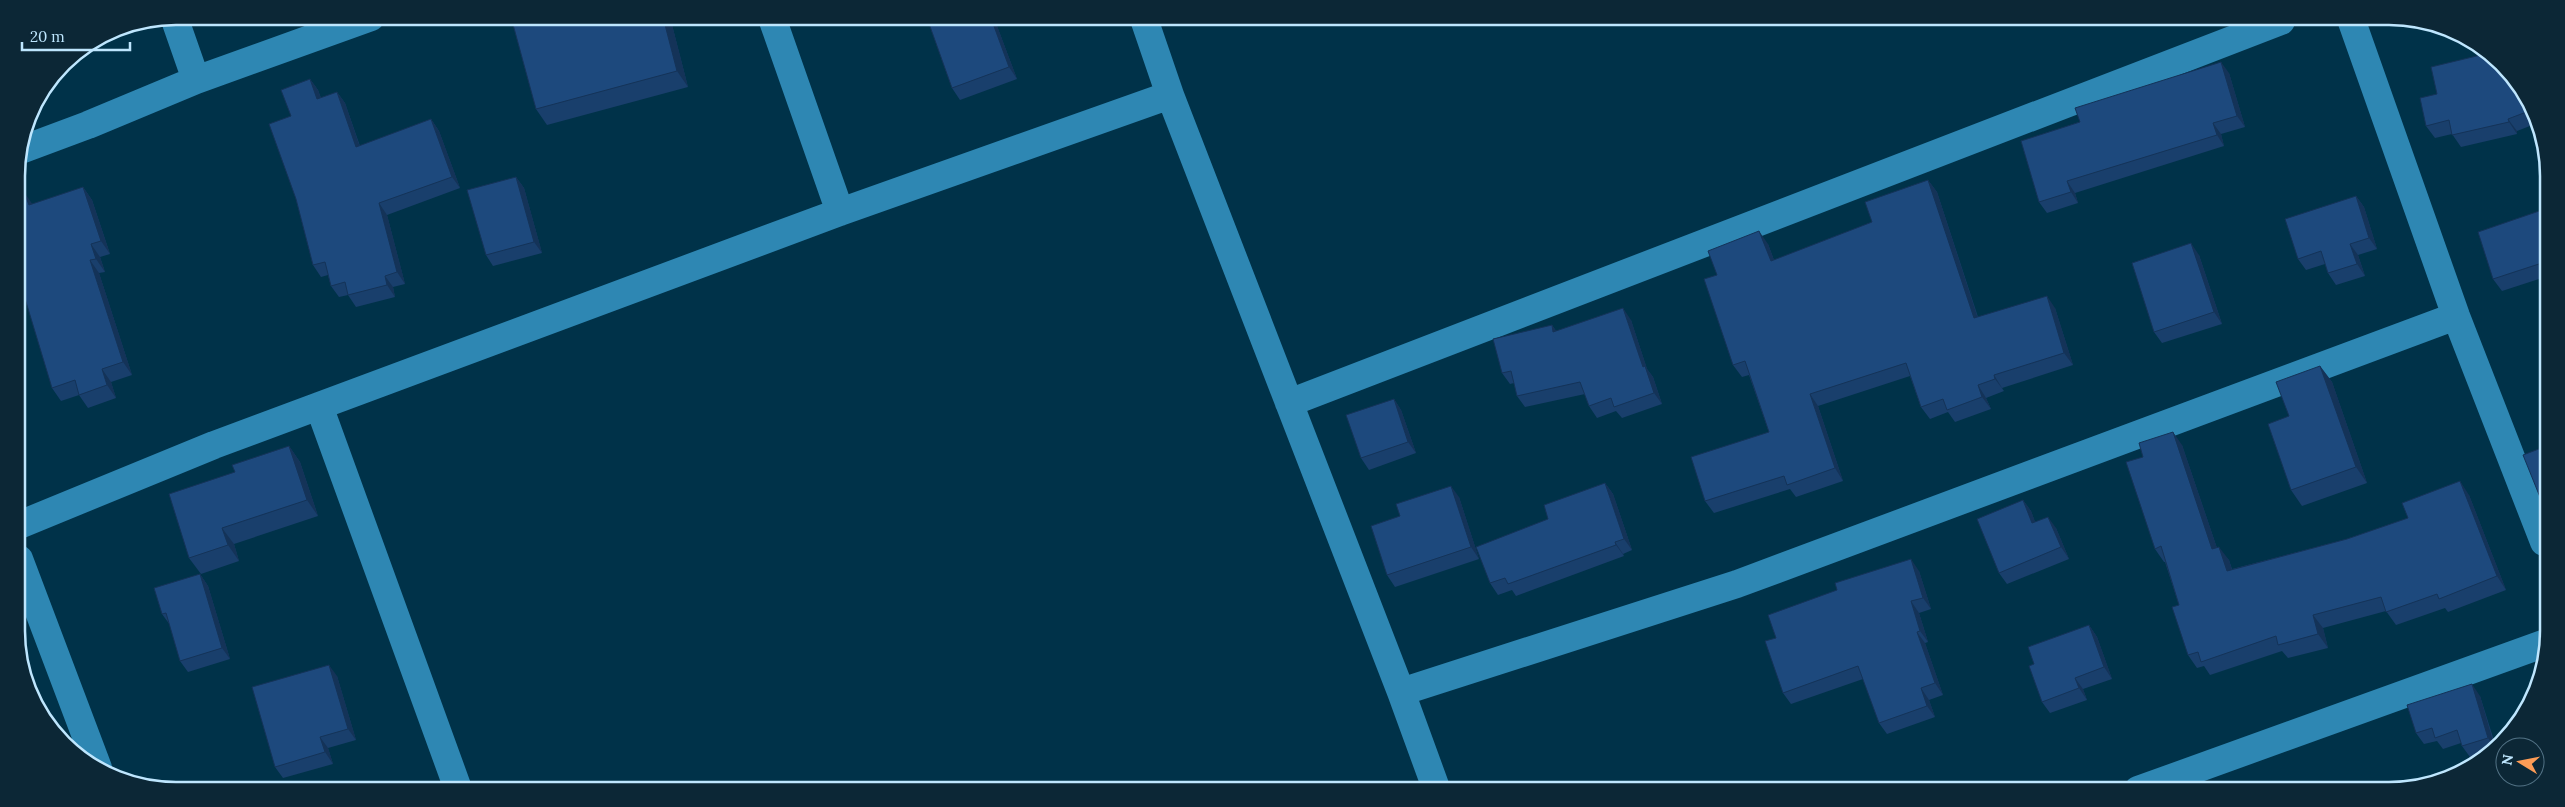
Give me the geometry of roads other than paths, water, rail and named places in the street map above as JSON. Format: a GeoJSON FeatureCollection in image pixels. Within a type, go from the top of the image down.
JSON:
{"type":"FeatureCollection","features":[{"type":"Feature","properties":{"kind":"street"},"geometry":{"type":"LineString","coordinates":[[177,25],[196,80]]}},
{"type":"Feature","properties":{"kind":"street"},"geometry":{"type":"LineString","coordinates":[[28,147],[88,125],[196,80],[349,25]]}},
{"type":"Feature","properties":{"kind":"street"},"geometry":{"type":"LineString","coordinates":[[774,25],[840,212]]}},
{"type":"Feature","properties":{"kind":"street"},"geometry":{"type":"LineString","coordinates":[[1146,25],[1170,95],[1401,692],[1434,782]]}},
{"type":"Feature","properties":{"kind":"street"},"geometry":{"type":"LineString","coordinates":[[1289,403],[2271,25]]}},
{"type":"Feature","properties":{"kind":"street"},"geometry":{"type":"LineString","coordinates":[[2353,25],[2456,316],[2540,532]]}},
{"type":"Feature","properties":{"kind":"street"},"geometry":{"type":"LineString","coordinates":[[25,522],[214,445],[840,212],[1170,95]]}},
{"type":"Feature","properties":{"kind":"street"},"geometry":{"type":"LineString","coordinates":[[1401,692],[1737,584],[2456,316]]}},
{"type":"Feature","properties":{"kind":"street"},"geometry":{"type":"LineString","coordinates":[[319,406],[456,782]]}},
{"type":"Feature","properties":{"kind":"street"},"geometry":{"type":"LineString","coordinates":[[25,575],[94,757]]}},
{"type":"Feature","properties":{"kind":"street"},"geometry":{"type":"LineString","coordinates":[[2160,782],[2539,645]]}}]}
